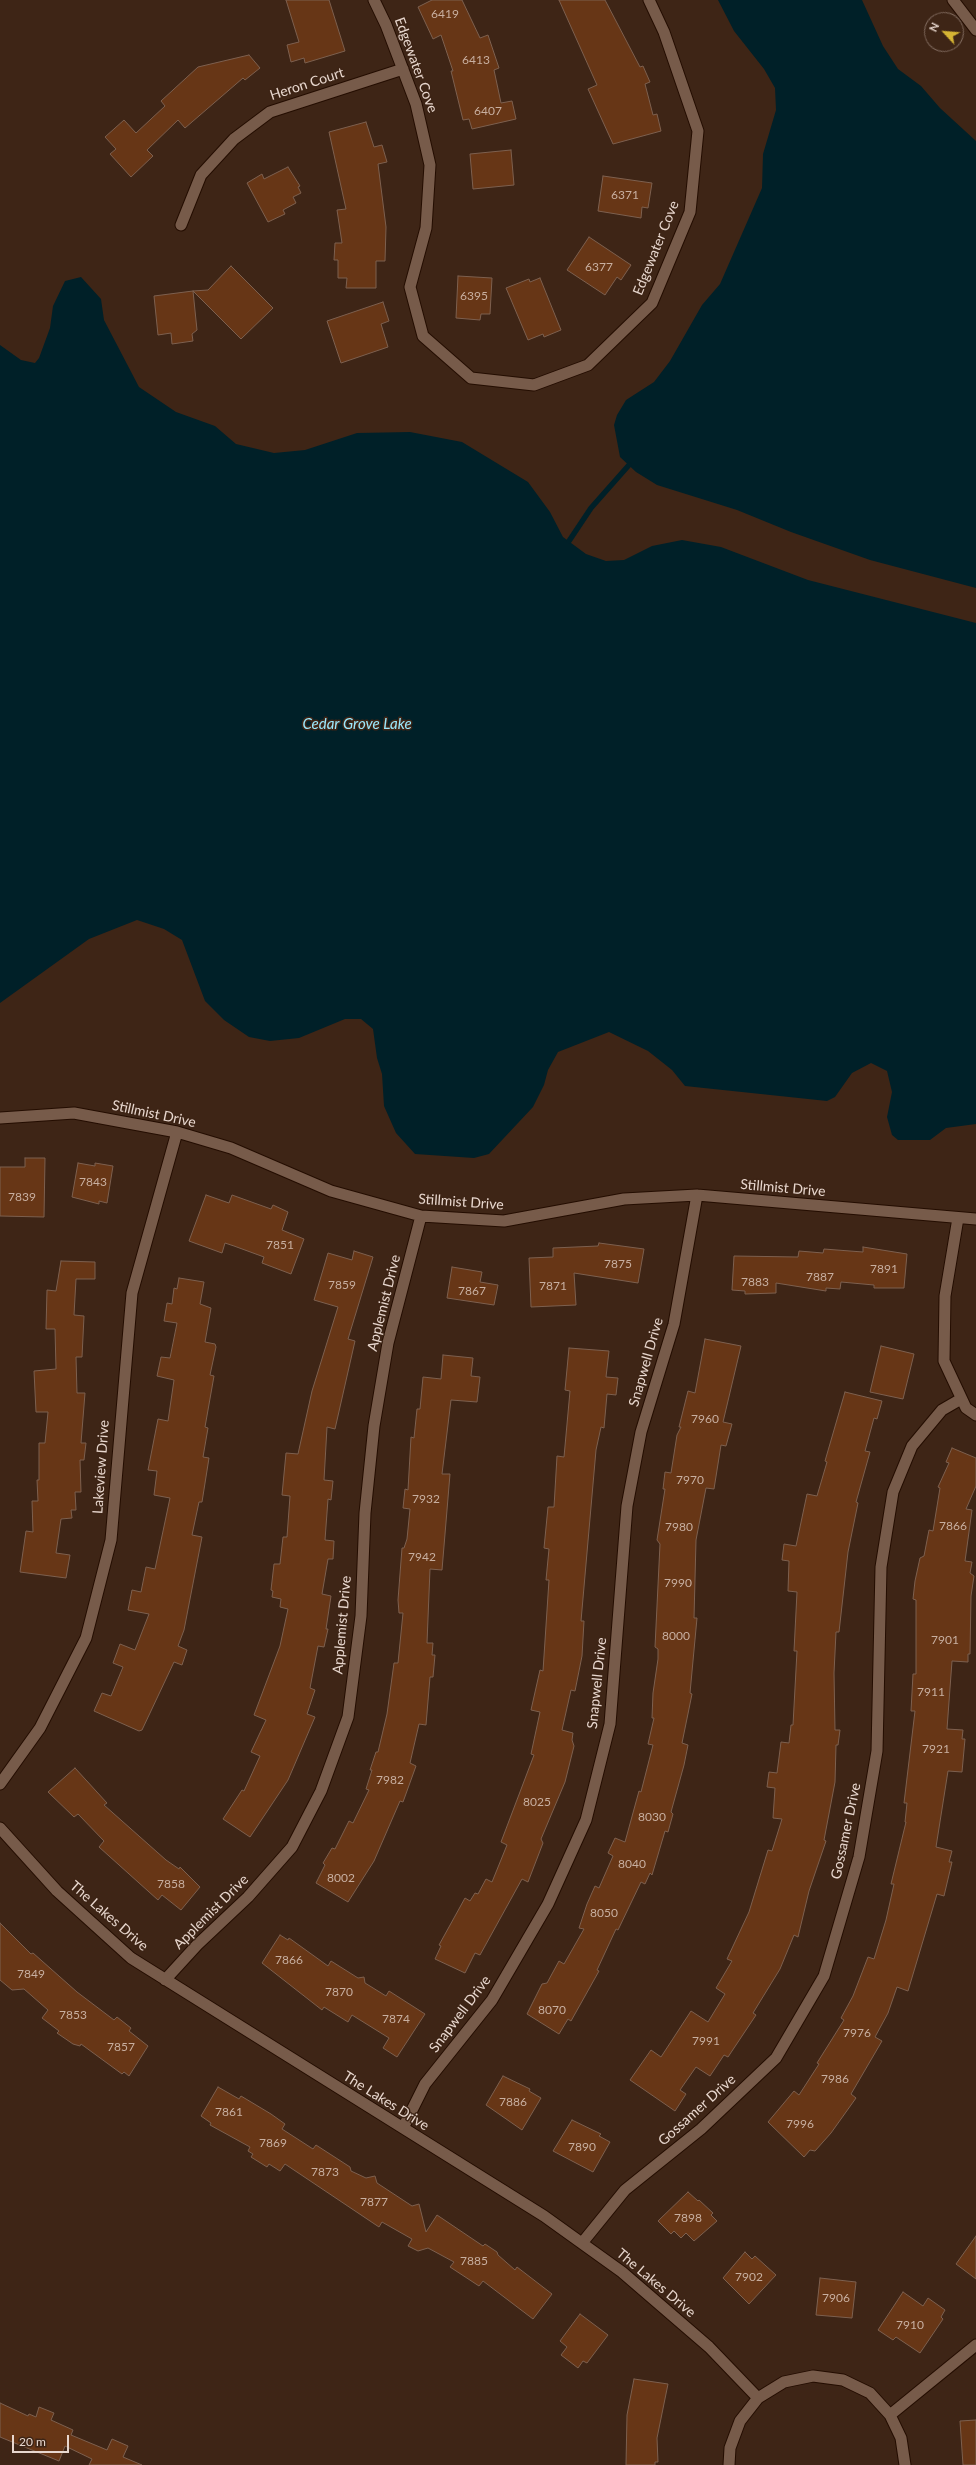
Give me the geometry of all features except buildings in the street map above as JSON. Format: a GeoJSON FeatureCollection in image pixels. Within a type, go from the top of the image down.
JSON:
{"type":"FeatureCollection","features":[{"type":"Feature","properties":{"kind":"street","name":"Edgewater Cove"},"geometry":{"type":"LineString","coordinates":[[374,0],[416,104],[430,165],[426,228],[410,287],[423,336],[471,378],[534,385],[588,365],[652,303],[690,212],[698,131],[664,32],[649,0]]}},
{"type":"Feature","properties":{"kind":"street"},"geometry":{"type":"LineString","coordinates":[[953,0],[976,30]]}},
{"type":"Feature","properties":{"kind":"street","name":"Heron Court"},"geometry":{"type":"LineString","coordinates":[[181,225],[201,175],[234,139],[270,112],[403,69]]}},
{"type":"Feature","properties":{"kind":"street","name":"Stillmist Drive"},"geometry":{"type":"LineString","coordinates":[[0,1118],[74,1113],[177,1132],[231,1148],[331,1190],[421,1216],[504,1221],[624,1199],[697,1196],[976,1219]]}},
{"type":"Feature","properties":{"kind":"street","name":"Lakeview Drive"},"geometry":{"type":"LineString","coordinates":[[0,1784],[40,1728],[86,1638],[111,1540],[132,1293],[177,1132]]}},
{"type":"Feature","properties":{"kind":"street","name":"Snapwell Drive"},"geometry":{"type":"LineString","coordinates":[[403,2128],[425,2084],[496,1993],[548,1904],[586,1820],[610,1724],[627,1506],[641,1432],[674,1324],[697,1196]]}},
{"type":"Feature","properties":{"kind":"street","name":"Applemist Drive"},"geometry":{"type":"LineString","coordinates":[[165,1980],[197,1945],[248,1897],[292,1847],[321,1791],[348,1717],[360,1616],[365,1513],[374,1426],[388,1343],[421,1216]]}},
{"type":"Feature","properties":{"kind":"street"},"geometry":{"type":"LineString","coordinates":[[958,1218],[945,1296],[944,1361],[966,1408],[976,1415]]}},
{"type":"Feature","properties":{"kind":"street","name":"Gossamer Drive"},"geometry":{"type":"LineString","coordinates":[[582,2243],[625,2190],[701,2129],[776,2058],[824,1976],[859,1857],[876,1751],[881,1567],[893,1492],[912,1446],[942,1410],[962,1399]]}},
{"type":"Feature","properties":{"kind":"street","name":"The Lakes Drive"},"geometry":{"type":"LineString","coordinates":[[0,1828],[63,1896],[131,1958],[544,2216],[622,2272],[709,2347],[758,2398]]}},
{"type":"Feature","properties":{"kind":"street"},"geometry":{"type":"LineString","coordinates":[[890,2415],[976,2345]]}},
{"type":"Feature","properties":{"kind":"street"},"geometry":{"type":"LineString","coordinates":[[729,2465],[730,2448],[740,2421],[758,2398],[784,2382],[813,2376],[843,2380],[870,2393],[890,2415],[901,2438],[905,2465]]}},
{"type":"Feature","properties":{"kind":"water"},"geometry":{"type":"Polygon","coordinates":[[[718,0],[862,0],[883,46],[898,69],[921,86],[940,108],[976,141],[976,588],[870,560],[791,532],[737,510],[657,485],[636,472],[620,457],[614,425],[617,415],[626,400],[654,382],[670,361],[702,305],[720,284],[762,188],[763,154],[776,110],[775,88],[764,69],[734,31],[718,0]]]}},
{"type":"Feature","properties":{"kind":"water","name":"Cedar Grove Lake"},"geometry":{"type":"Polygon","coordinates":[[[81,277],[101,299],[104,320],[139,387],[176,412],[215,426],[236,444],[274,453],[305,450],[357,433],[410,432],[462,442],[528,482],[550,512],[563,537],[586,554],[606,561],[624,560],[652,546],[682,540],[721,547],[808,580],[976,623],[976,1124],[946,1128],[930,1140],[898,1140],[892,1135],[887,1117],[892,1092],[887,1071],[871,1063],[852,1073],[835,1097],[827,1101],[685,1086],[672,1070],[648,1051],[609,1032],[558,1052],[548,1070],[544,1085],[533,1107],[489,1154],[474,1158],[415,1154],[396,1133],[384,1106],[382,1074],[377,1058],[373,1029],[361,1019],[345,1019],[299,1038],[270,1041],[249,1037],[224,1020],[205,1001],[182,940],[164,929],[137,920],[89,939],[0,1003],[0,345],[21,360],[35,363],[39,358],[50,328],[53,306],[65,281],[81,277]]]}},
{"type":"Feature","properties":{"kind":"waterway"},"geometry":{"type":"LineString","coordinates":[[569,541],[591,508],[629,465]]}}]}
